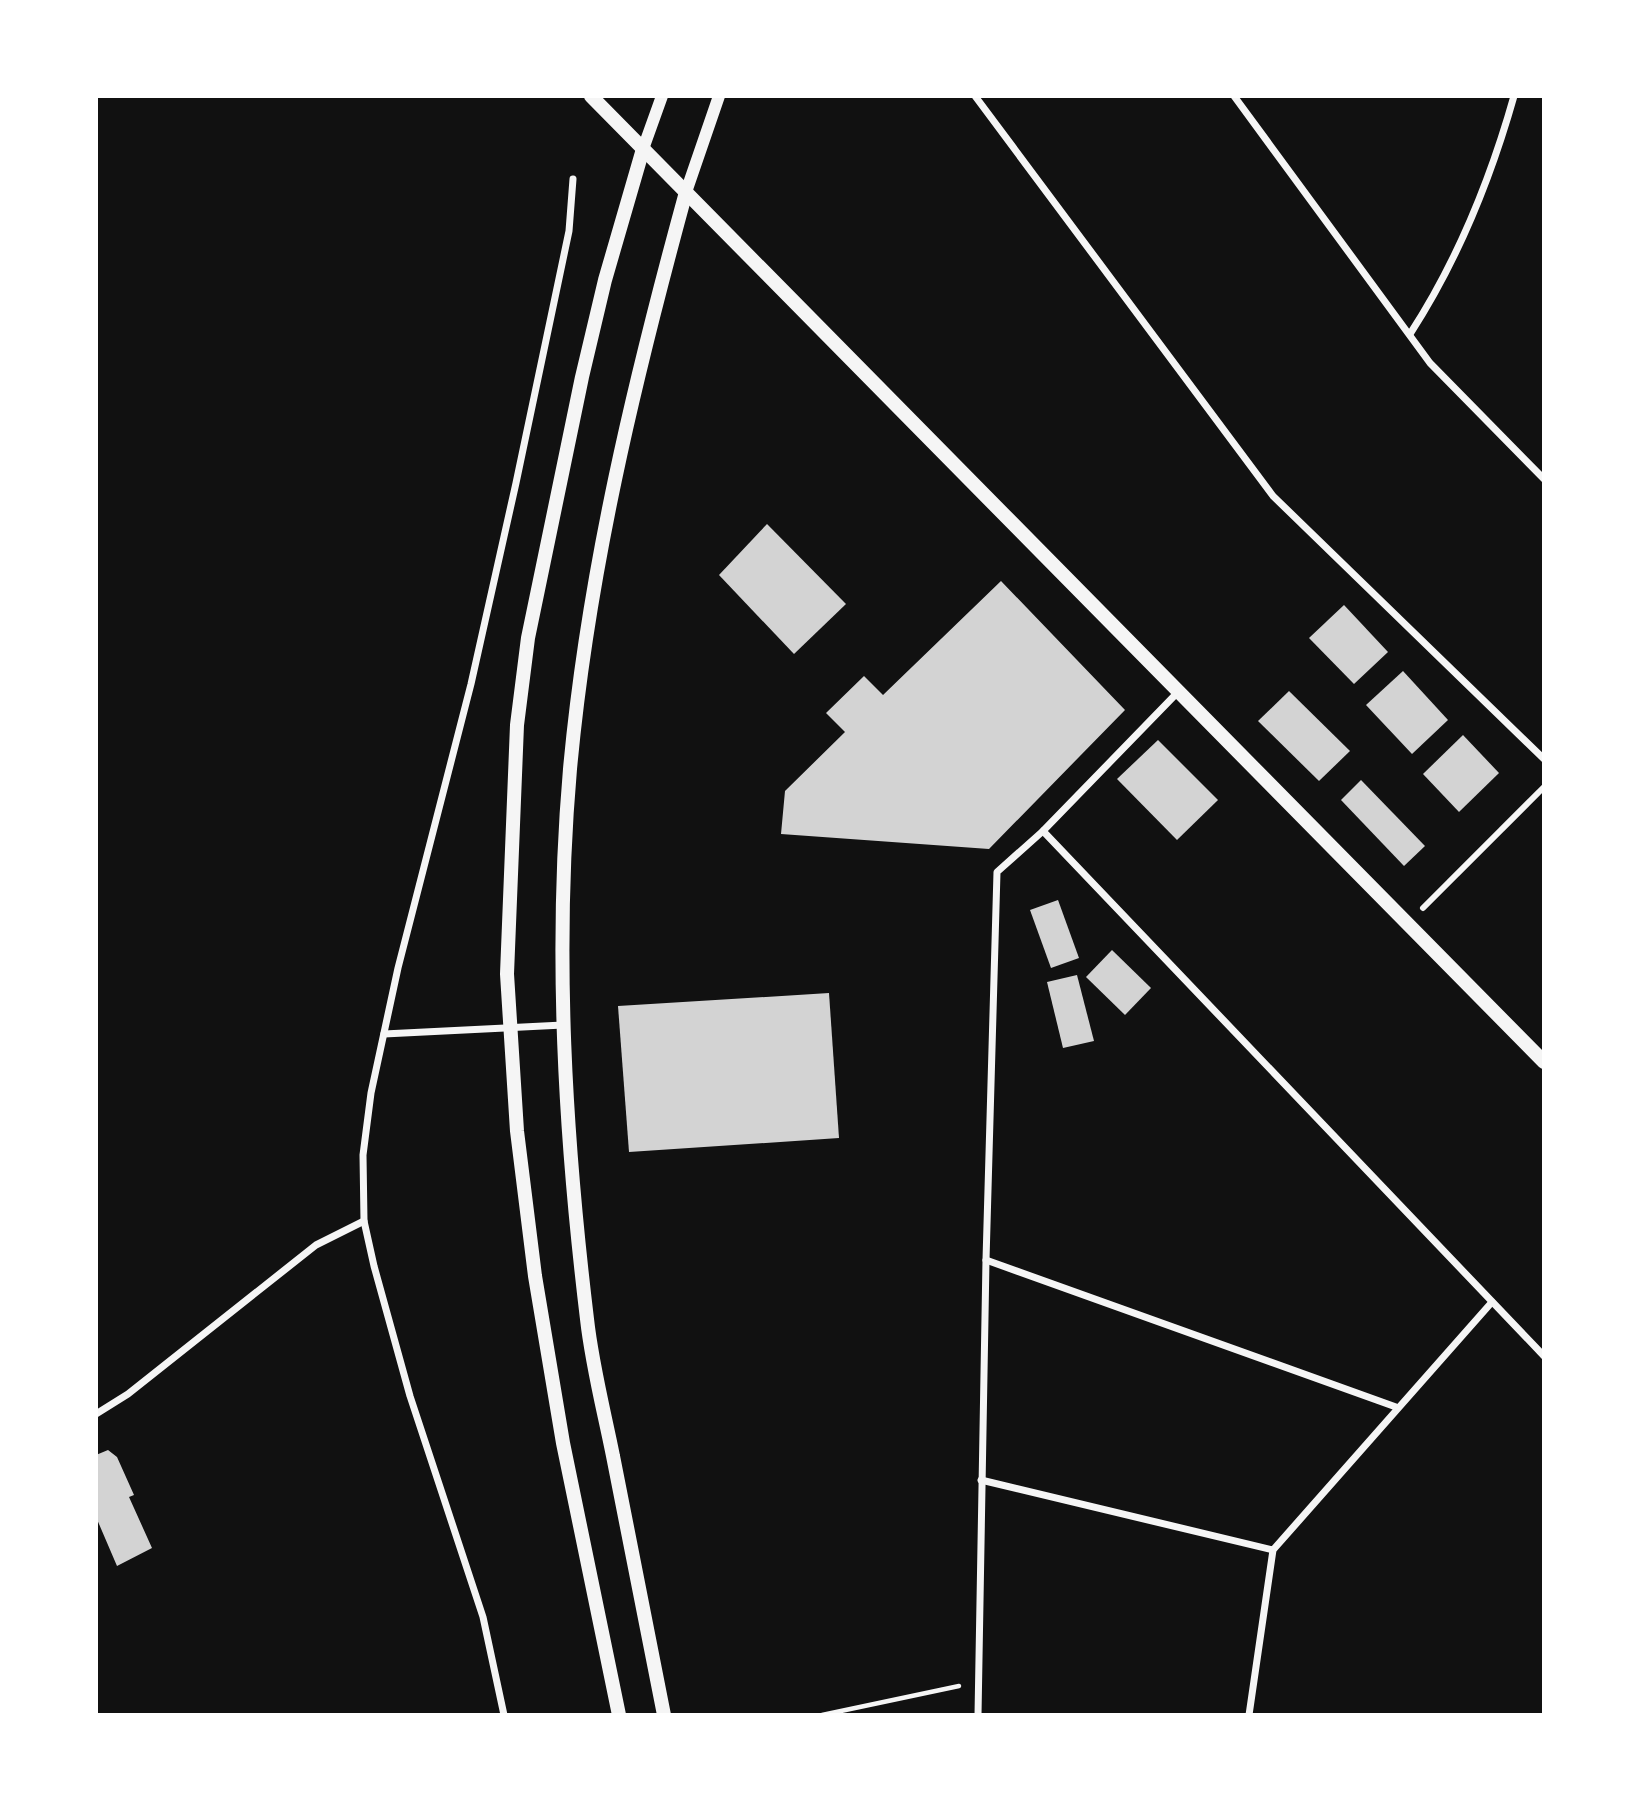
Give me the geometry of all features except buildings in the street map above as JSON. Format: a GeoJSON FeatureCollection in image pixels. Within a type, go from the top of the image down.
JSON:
{"type":"FeatureCollection","features":[{"type":"Feature","properties":{"kind":"main road"},"geometry":{"type":"LineString","coordinates":[[591,96],[1544,1062]]}},
{"type":"Feature","properties":{"kind":"main road"},"geometry":{"type":"LineString","coordinates":[[619,1715],[564,1443],[535,1276],[517,1131],[507,974],[517,725],[528,638],[605,280],[643,149]]}},
{"type":"Feature","properties":{"kind":"main road"},"geometry":{"type":"LineString","coordinates":[[664,1715],[587,1324],[568,1128],[563,1025],[565,851],[579,688],[613,481],[636,378],[686,192]]}},
{"type":"Feature","properties":{"kind":"street"},"geometry":{"type":"LineString","coordinates":[[643,149],[662,96]]}},
{"type":"Feature","properties":{"kind":"street"},"geometry":{"type":"LineString","coordinates":[[686,192],[719,96]]}},
{"type":"Feature","properties":{"kind":"street"},"geometry":{"type":"LineString","coordinates":[[975,96],[1273,496],[1544,759]]}},
{"type":"Feature","properties":{"kind":"street"},"geometry":{"type":"LineString","coordinates":[[1234,96],[1430,363],[1544,479]]}},
{"type":"Feature","properties":{"kind":"street"},"geometry":{"type":"LineString","coordinates":[[1410,334],[1467,234],[1500,147],[1514,96]]}},
{"type":"Feature","properties":{"kind":"street"},"geometry":{"type":"LineString","coordinates":[[504,1715],[483,1617],[410,1395],[374,1266],[364,1221],[363,1155],[384,1034],[471,684],[507,523],[569,231],[573,179]]}},
{"type":"Feature","properties":{"kind":"street"},"geometry":{"type":"LineString","coordinates":[[978,1715],[986,1260],[998,872],[1043,831],[1178,692]]}},
{"type":"Feature","properties":{"kind":"street"},"geometry":{"type":"LineString","coordinates":[[1423,908],[1544,787]]}},
{"type":"Feature","properties":{"kind":"street"},"geometry":{"type":"LineString","coordinates":[[1043,831],[1544,1356]]}},
{"type":"Feature","properties":{"kind":"street"},"geometry":{"type":"LineString","coordinates":[[384,1034],[510,1030],[563,1025]]}},
{"type":"Feature","properties":{"kind":"street"},"geometry":{"type":"LineString","coordinates":[[96,1414],[128,1394],[316,1245],[364,1221]]}},
{"type":"Feature","properties":{"kind":"street"},"geometry":{"type":"LineString","coordinates":[[986,1260],[1396,1407]]}},
{"type":"Feature","properties":{"kind":"street"},"geometry":{"type":"LineString","coordinates":[[1249,1715],[1273,1550],[1396,1407],[1492,1302]]}},
{"type":"Feature","properties":{"kind":"street"},"geometry":{"type":"LineString","coordinates":[[981,1480],[1273,1550]]}},
{"type":"Feature","properties":{"kind":"path"},"geometry":{"type":"LineString","coordinates":[[822,1715],[978,1682]]}}]}
